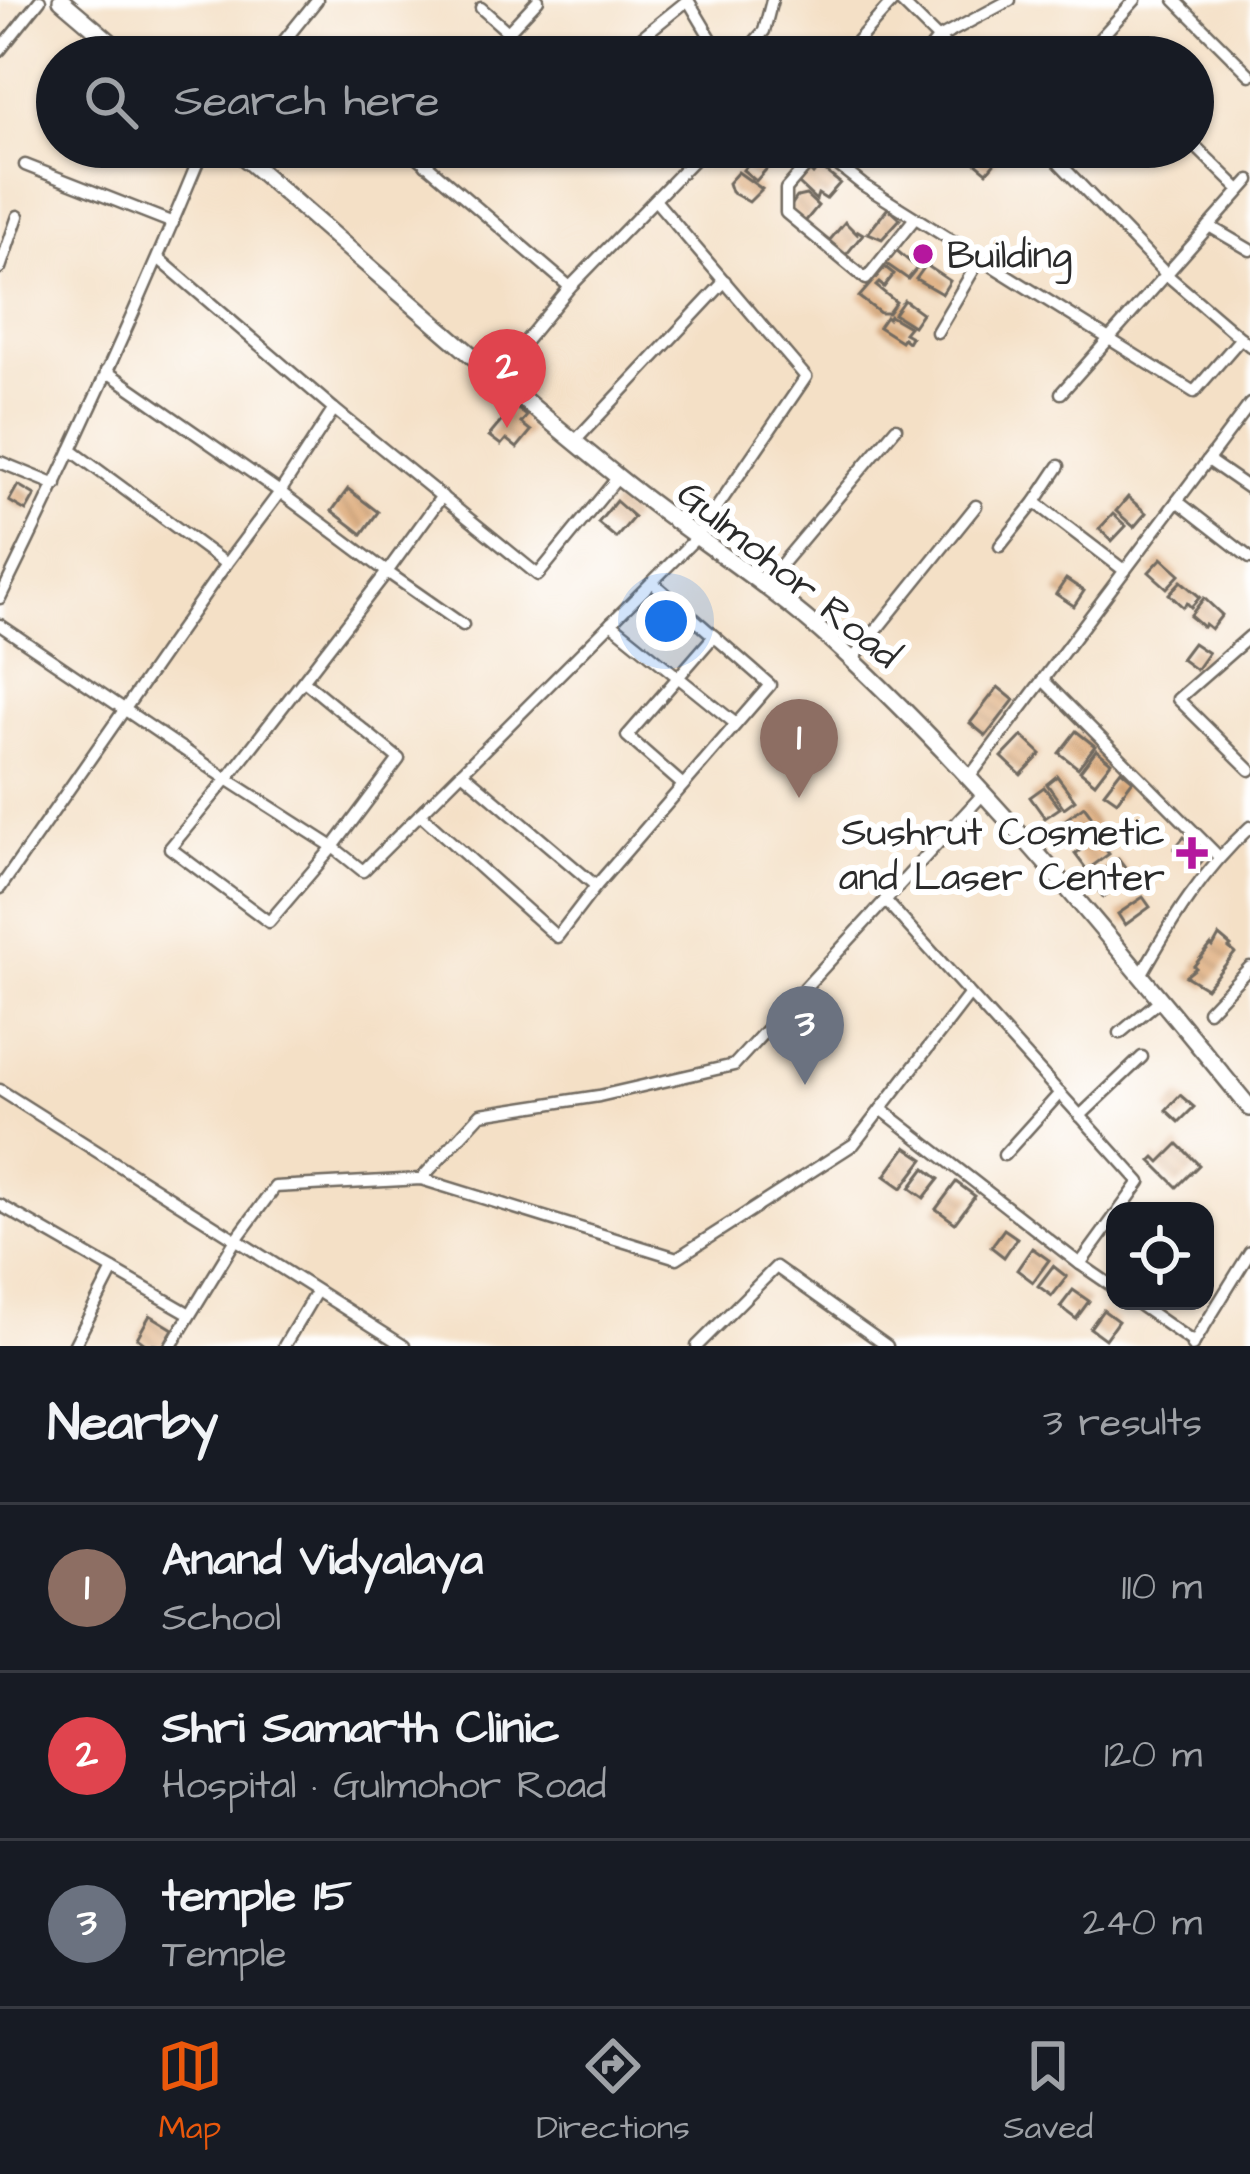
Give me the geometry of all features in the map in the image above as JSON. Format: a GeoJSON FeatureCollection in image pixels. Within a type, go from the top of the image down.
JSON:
{"type":"FeatureCollection","features":[{"type":"Feature","properties":{"kind":"street"},"geometry":{"type":"LineString","coordinates":[[0,50],[40,0]]}},
{"type":"Feature","properties":{"kind":"street"},"geometry":{"type":"LineString","coordinates":[[61,0],[103,36]]}},
{"type":"Feature","properties":{"kind":"street"},"geometry":{"type":"LineString","coordinates":[[288,36],[317,0]]}},
{"type":"Feature","properties":{"kind":"street"},"geometry":{"type":"LineString","coordinates":[[508,32],[538,0]]}},
{"type":"Feature","properties":{"kind":"street"},"geometry":{"type":"LineString","coordinates":[[643,36],[688,0],[709,36]]}},
{"type":"Feature","properties":{"kind":"street"},"geometry":{"type":"LineString","coordinates":[[760,36],[772,0]]}},
{"type":"Feature","properties":{"kind":"street"},"geometry":{"type":"LineString","coordinates":[[863,36],[896,0],[937,36]]}},
{"type":"Feature","properties":{"kind":"street"},"geometry":{"type":"LineString","coordinates":[[943,36],[1010,0]]}},
{"type":"Feature","properties":{"kind":"street"},"geometry":{"type":"LineString","coordinates":[[1102,36],[1135,0]]}},
{"type":"Feature","properties":{"kind":"street"},"geometry":{"type":"LineString","coordinates":[[1175,0],[1211,36]]}},
{"type":"Feature","properties":{"kind":"street"},"geometry":{"type":"LineString","coordinates":[[481,8],[513,36]]}},
{"type":"Feature","properties":{"kind":"street"},"geometry":{"type":"LineString","coordinates":[[1214,39],[1250,75]]}},
{"type":"Feature","properties":{"kind":"street"},"geometry":{"type":"LineString","coordinates":[[26,165],[173,223]]}},
{"type":"Feature","properties":{"kind":"street"},"geometry":{"type":"LineString","coordinates":[[1214,165],[1240,190]]}},
{"type":"Feature","properties":{"kind":"street"},"geometry":{"type":"LineString","coordinates":[[0,598],[56,485],[195,168]]}},
{"type":"Feature","properties":{"kind":"street","name":"Gulmohor Road"},"geometry":{"type":"LineString","coordinates":[[256,168],[618,478],[764,585],[852,660],[983,794],[1090,913],[1250,1108]]}},
{"type":"Feature","properties":{"kind":"street"},"geometry":{"type":"LineString","coordinates":[[430,168],[569,287]]}},
{"type":"Feature","properties":{"kind":"street"},"geometry":{"type":"LineString","coordinates":[[496,376],[569,287],[686,168]]}},
{"type":"Feature","properties":{"kind":"street"},"geometry":{"type":"LineString","coordinates":[[802,168],[786,189],[786,214],[866,279],[915,218]]}},
{"type":"Feature","properties":{"kind":"street"},"geometry":{"type":"LineString","coordinates":[[841,168],[1194,392],[1245,342],[1166,274],[1064,168]]}},
{"type":"Feature","properties":{"kind":"street"},"geometry":{"type":"LineString","coordinates":[[1061,393],[1250,179]]}},
{"type":"Feature","properties":{"kind":"street"},"geometry":{"type":"LineString","coordinates":[[0,626],[363,871],[696,538],[806,377],[655,200]]}},
{"type":"Feature","properties":{"kind":"street"},"geometry":{"type":"LineString","coordinates":[[0,268],[18,216]]}},
{"type":"Feature","properties":{"kind":"street"},"geometry":{"type":"LineString","coordinates":[[1209,226],[1250,250]]}},
{"type":"Feature","properties":{"kind":"street"},"geometry":{"type":"LineString","coordinates":[[158,258],[538,575],[618,478]]}},
{"type":"Feature","properties":{"kind":"street"},"geometry":{"type":"LineString","coordinates":[[938,332],[980,259]]}},
{"type":"Feature","properties":{"kind":"street"},"geometry":{"type":"LineString","coordinates":[[575,441],[724,281]]}},
{"type":"Feature","properties":{"kind":"street"},"geometry":{"type":"LineString","coordinates":[[106,371],[464,625]]}},
{"type":"Feature","properties":{"kind":"street"},"geometry":{"type":"LineString","coordinates":[[968,779],[1250,404]]}},
{"type":"Feature","properties":{"kind":"street"},"geometry":{"type":"LineString","coordinates":[[0,888],[334,409]]}},
{"type":"Feature","properties":{"kind":"street"},"geometry":{"type":"LineString","coordinates":[[764,585],[896,428]]}},
{"type":"Feature","properties":{"kind":"street"},"geometry":{"type":"LineString","coordinates":[[71,450],[226,564]]}},
{"type":"Feature","properties":{"kind":"street"},"geometry":{"type":"LineString","coordinates":[[1208,460],[1250,489]]}},
{"type":"Feature","properties":{"kind":"street"},"geometry":{"type":"LineString","coordinates":[[0,462],[56,485]]}},
{"type":"Feature","properties":{"kind":"street"},"geometry":{"type":"LineString","coordinates":[[1000,546],[1059,466]]}},
{"type":"Feature","properties":{"kind":"street"},"geometry":{"type":"LineString","coordinates":[[304,681],[399,760],[269,922],[170,848],[304,681],[442,496]]}},
{"type":"Feature","properties":{"kind":"street"},"geometry":{"type":"LineString","coordinates":[[1177,501],[1250,557]]}},
{"type":"Feature","properties":{"kind":"street"},"geometry":{"type":"LineString","coordinates":[[1035,502],[1125,571]]}},
{"type":"Feature","properties":{"kind":"street"},"geometry":{"type":"LineString","coordinates":[[852,660],[976,506]]}},
{"type":"Feature","properties":{"kind":"street"},"geometry":{"type":"LineString","coordinates":[[420,814],[557,937],[770,685],[652,582]]}},
{"type":"Feature","properties":{"kind":"street"},"geometry":{"type":"LineString","coordinates":[[611,623],[736,724]]}},
{"type":"Feature","properties":{"kind":"street"},"geometry":{"type":"LineString","coordinates":[[683,785],[627,736],[714,636]]}},
{"type":"Feature","properties":{"kind":"street"},"geometry":{"type":"LineString","coordinates":[[1250,636],[1178,699],[1250,770]]}},
{"type":"Feature","properties":{"kind":"street"},"geometry":{"type":"LineString","coordinates":[[1043,680],[1218,856]]}},
{"type":"Feature","properties":{"kind":"street"},"geometry":{"type":"LineString","coordinates":[[462,772],[596,886]]}},
{"type":"Feature","properties":{"kind":"street"},"geometry":{"type":"LineString","coordinates":[[421,1179],[481,1114],[599,1096],[734,1065],[983,794]]}},
{"type":"Feature","properties":{"kind":"street"},"geometry":{"type":"LineString","coordinates":[[1140,976],[1175,915],[1218,856],[1250,827]]}},
{"type":"Feature","properties":{"kind":"street"},"geometry":{"type":"LineString","coordinates":[[885,901],[1140,1182],[1126,1202]]}},
{"type":"Feature","properties":{"kind":"street"},"geometry":{"type":"LineString","coordinates":[[1208,1011],[1250,967]]}},
{"type":"Feature","properties":{"kind":"street"},"geometry":{"type":"LineString","coordinates":[[170,1346],[235,1240],[275,1187],[421,1179],[677,1258],[854,1144],[969,995]]}},
{"type":"Feature","properties":{"kind":"street"},"geometry":{"type":"LineString","coordinates":[[1120,1033],[1160,1000]]}},
{"type":"Feature","properties":{"kind":"street"},"geometry":{"type":"LineString","coordinates":[[1080,1116],[1142,1057]]}},
{"type":"Feature","properties":{"kind":"street"},"geometry":{"type":"LineString","coordinates":[[0,1090],[404,1346]]}},
{"type":"Feature","properties":{"kind":"street"},"geometry":{"type":"LineString","coordinates":[[1004,1155],[1060,1093]]}},
{"type":"Feature","properties":{"kind":"street"},"geometry":{"type":"LineString","coordinates":[[881,1109],[1106,1282]]}},
{"type":"Feature","properties":{"kind":"street"},"geometry":{"type":"LineString","coordinates":[[0,1205],[190,1314]]}},
{"type":"Feature","properties":{"kind":"street"},"geometry":{"type":"LineString","coordinates":[[1080,1264],[1106,1229]]}},
{"type":"Feature","properties":{"kind":"street"},"geometry":{"type":"LineString","coordinates":[[1146,1310],[1193,1345],[1250,1252]]}},
{"type":"Feature","properties":{"kind":"street"},"geometry":{"type":"LineString","coordinates":[[697,1346],[776,1267],[887,1346]]}},
{"type":"Feature","properties":{"kind":"street"},"geometry":{"type":"LineString","coordinates":[[74,1346],[113,1270]]}},
{"type":"Feature","properties":{"kind":"street"},"geometry":{"type":"LineString","coordinates":[[284,1346],[316,1292]]}},
{"type":"Feature","properties":{"kind":"building"},"geometry":{"type":"Polygon","coordinates":[[[745,168],[767,168],[756,181],[745,168]]]}},
{"type":"Feature","properties":{"kind":"building"},"geometry":{"type":"Polygon","coordinates":[[[821,168],[840,183],[826,199],[818,194],[816,200],[798,183],[808,169],[813,174],[821,168]]]}},
{"type":"Feature","properties":{"kind":"building"},"geometry":{"type":"Polygon","coordinates":[[[738,172],[762,189],[749,202],[731,192],[728,183],[738,172]]]}},
{"type":"Feature","properties":{"kind":"building"},"geometry":{"type":"Polygon","coordinates":[[[806,195],[818,206],[804,223],[789,209],[797,197],[806,195]]]}},
{"type":"Feature","properties":{"kind":"building"},"geometry":{"type":"Polygon","coordinates":[[[888,208],[900,219],[882,239],[868,233],[888,208]]]}},
{"type":"Feature","properties":{"kind":"building"},"geometry":{"type":"Polygon","coordinates":[[[845,222],[863,234],[846,255],[829,241],[845,222]]]}},
{"type":"Feature","properties":{"kind":"building"},"geometry":{"type":"Polygon","coordinates":[[[895,249],[917,268],[908,279],[885,263],[895,249]]]}},
{"type":"Feature","properties":{"kind":"building"},"geometry":{"type":"Polygon","coordinates":[[[926,265],[950,281],[942,294],[916,279],[926,265]]]}},
{"type":"Feature","properties":{"kind":"building"},"geometry":{"type":"Polygon","coordinates":[[[885,267],[894,274],[884,287],[876,286],[896,302],[888,313],[880,313],[859,297],[885,267]]]}},
{"type":"Feature","properties":{"kind":"building"},"geometry":{"type":"Polygon","coordinates":[[[904,300],[922,313],[913,326],[894,314],[904,300]]]}},
{"type":"Feature","properties":{"kind":"building"},"geometry":{"type":"Polygon","coordinates":[[[890,316],[909,327],[904,333],[911,337],[908,342],[879,327],[890,316]]]}},
{"type":"Feature","properties":{"kind":"building"},"geometry":{"type":"Polygon","coordinates":[[[514,406],[527,416],[521,423],[531,431],[517,448],[506,439],[501,445],[489,436],[514,406]]]}},
{"type":"Feature","properties":{"kind":"building"},"geometry":{"type":"Polygon","coordinates":[[[18,485],[35,495],[26,511],[9,501],[18,485]]]}},
{"type":"Feature","properties":{"kind":"building"},"geometry":{"type":"Polygon","coordinates":[[[348,489],[378,512],[362,534],[332,511],[348,489]]]}},
{"type":"Feature","properties":{"kind":"building"},"geometry":{"type":"Polygon","coordinates":[[[1128,497],[1146,513],[1134,527],[1116,511],[1128,497]]]}},
{"type":"Feature","properties":{"kind":"building"},"geometry":{"type":"Polygon","coordinates":[[[616,501],[634,517],[616,538],[598,523],[616,501]]]}},
{"type":"Feature","properties":{"kind":"building"},"geometry":{"type":"Polygon","coordinates":[[[1113,514],[1126,526],[1112,541],[1099,529],[1113,514]]]}},
{"type":"Feature","properties":{"kind":"building"},"geometry":{"type":"Polygon","coordinates":[[[1162,558],[1180,574],[1167,588],[1149,572],[1162,558]]]}},
{"type":"Feature","properties":{"kind":"building"},"geometry":{"type":"Polygon","coordinates":[[[1066,579],[1084,591],[1074,606],[1056,594],[1066,579]]]}},
{"type":"Feature","properties":{"kind":"building"},"geometry":{"type":"Polygon","coordinates":[[[1181,581],[1200,597],[1191,607],[1187,603],[1183,607],[1169,594],[1181,581]]]}},
{"type":"Feature","properties":{"kind":"building"},"geometry":{"type":"Polygon","coordinates":[[[1204,598],[1222,615],[1211,629],[1190,616],[1204,598]]]}},
{"type":"Feature","properties":{"kind":"building"},"geometry":{"type":"Polygon","coordinates":[[[1193,643],[1208,653],[1196,670],[1181,659],[1193,643]]]}},
{"type":"Feature","properties":{"kind":"building"},"geometry":{"type":"Polygon","coordinates":[[[998,687],[1014,700],[986,736],[970,723],[998,687]]]}},
{"type":"Feature","properties":{"kind":"building"},"geometry":{"type":"Polygon","coordinates":[[[1076,731],[1095,746],[1078,768],[1059,753],[1076,731]]]}},
{"type":"Feature","properties":{"kind":"building"},"geometry":{"type":"Polygon","coordinates":[[[1022,736],[1041,754],[1021,775],[1002,757],[1022,736]]]}},
{"type":"Feature","properties":{"kind":"building"},"geometry":{"type":"Polygon","coordinates":[[[1096,750],[1111,762],[1095,783],[1080,771],[1096,750]]]}},
{"type":"Feature","properties":{"kind":"building"},"geometry":{"type":"Polygon","coordinates":[[[1121,770],[1133,780],[1117,801],[1104,792],[1121,770]]]}},
{"type":"Feature","properties":{"kind":"building"},"geometry":{"type":"Polygon","coordinates":[[[1057,776],[1075,800],[1064,808],[1047,784],[1057,776]]]}},
{"type":"Feature","properties":{"kind":"building"},"geometry":{"type":"Polygon","coordinates":[[[1044,787],[1060,808],[1045,818],[1030,797],[1044,787]]]}},
{"type":"Feature","properties":{"kind":"building"},"geometry":{"type":"Polygon","coordinates":[[[1084,806],[1098,825],[1068,847],[1054,828],[1084,806]]]}},
{"type":"Feature","properties":{"kind":"building"},"geometry":{"type":"Polygon","coordinates":[[[1184,837],[1207,855],[1197,867],[1174,849],[1184,837]]]}},
{"type":"Feature","properties":{"kind":"building"},"geometry":{"type":"Polygon","coordinates":[[[1097,838],[1109,854],[1087,870],[1075,854],[1097,838]]]}},
{"type":"Feature","properties":{"kind":"building"},"geometry":{"type":"Polygon","coordinates":[[[1118,859],[1131,876],[1103,897],[1090,879],[1118,859]]]}},
{"type":"Feature","properties":{"kind":"building"},"geometry":{"type":"Polygon","coordinates":[[[1143,897],[1150,907],[1125,925],[1118,914],[1143,897]]]}},
{"type":"Feature","properties":{"kind":"building"},"geometry":{"type":"Polygon","coordinates":[[[1219,936],[1235,953],[1206,988],[1186,976],[1219,936]]]}},
{"type":"Feature","properties":{"kind":"building"},"geometry":{"type":"Polygon","coordinates":[[[1180,1095],[1194,1107],[1179,1122],[1166,1110],[1180,1095]]]}},
{"type":"Feature","properties":{"kind":"building"},"geometry":{"type":"Polygon","coordinates":[[[1178,1144],[1199,1165],[1177,1187],[1151,1161],[1155,1157],[1160,1162],[1178,1144]]]}},
{"type":"Feature","properties":{"kind":"building"},"geometry":{"type":"Polygon","coordinates":[[[906,1147],[924,1159],[902,1188],[885,1176],[906,1147]]]}},
{"type":"Feature","properties":{"kind":"building"},"geometry":{"type":"Polygon","coordinates":[[[925,1168],[939,1179],[924,1198],[910,1188],[925,1168]]]}},
{"type":"Feature","properties":{"kind":"building"},"geometry":{"type":"Polygon","coordinates":[[[956,1182],[975,1196],[955,1223],[936,1209],[956,1182]]]}},
{"type":"Feature","properties":{"kind":"building"},"geometry":{"type":"Polygon","coordinates":[[[1004,1229],[1017,1238],[1004,1257],[991,1247],[1004,1229]]]}},
{"type":"Feature","properties":{"kind":"building"},"geometry":{"type":"Polygon","coordinates":[[[1032,1248],[1049,1260],[1033,1282],[1017,1270],[1032,1248]]]}},
{"type":"Feature","properties":{"kind":"building"},"geometry":{"type":"Polygon","coordinates":[[[1053,1266],[1067,1277],[1052,1296],[1038,1286],[1053,1266]]]}},
{"type":"Feature","properties":{"kind":"building"},"geometry":{"type":"Polygon","coordinates":[[[1073,1290],[1089,1301],[1076,1319],[1060,1307],[1073,1290]]]}},
{"type":"Feature","properties":{"kind":"building"},"geometry":{"type":"Polygon","coordinates":[[[1103,1310],[1118,1321],[1105,1339],[1090,1328],[1103,1310]]]}},
{"type":"Feature","properties":{"kind":"building"},"geometry":{"type":"Polygon","coordinates":[[[150,1315],[173,1329],[163,1346],[137,1338],[150,1315]]]}},
{"type":"Feature","properties":{"kind":"place","name":"Building"},"geometry":{"type":"Point","coordinates":[923,254]}},
{"type":"Feature","properties":{"kind":"place","name":"Shri Samarth Clinic"},"geometry":{"type":"Point","coordinates":[507,428]}},
{"type":"Feature","properties":{"kind":"place","name":"Anand Vidyalaya"},"geometry":{"type":"Point","coordinates":[799,798]}},
{"type":"Feature","properties":{"kind":"place","name":"Sushrut Cosmetic and Laser Center"},"geometry":{"type":"Point","coordinates":[1192,853]}},
{"type":"Feature","properties":{"kind":"place","name":"temple 15"},"geometry":{"type":"Point","coordinates":[805,1085]}}]}
